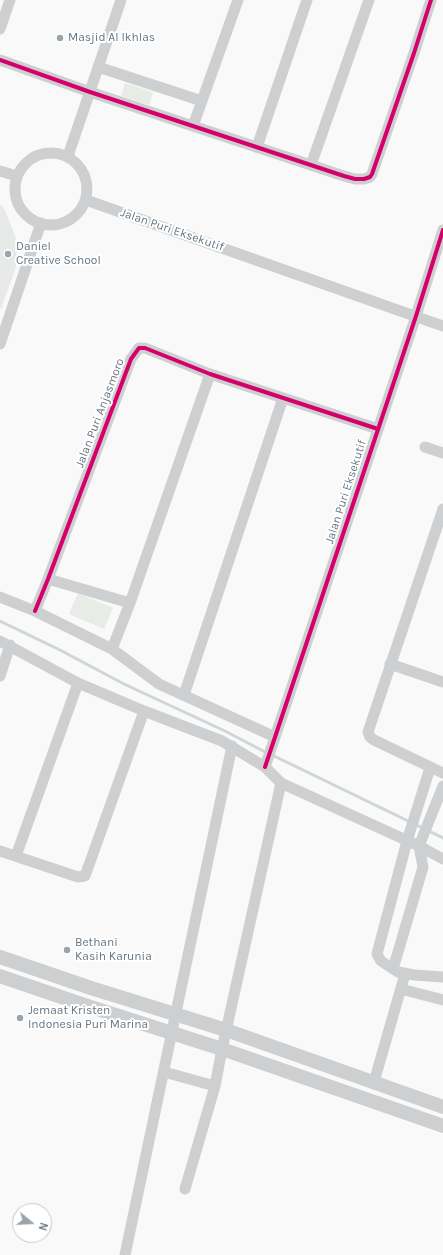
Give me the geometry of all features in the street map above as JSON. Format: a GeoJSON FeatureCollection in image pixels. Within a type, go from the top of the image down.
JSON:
{"type":"FeatureCollection","features":[{"type":"Feature","properties":{"kind":"street"},"geometry":{"type":"LineString","coordinates":[[0,29],[10,0]]}},
{"type":"Feature","properties":{"kind":"street"},"geometry":{"type":"LineString","coordinates":[[68,156],[122,0]]}},
{"type":"Feature","properties":{"kind":"street"},"geometry":{"type":"LineString","coordinates":[[194,126],[238,0]]}},
{"type":"Feature","properties":{"kind":"street"},"geometry":{"type":"LineString","coordinates":[[257,147],[307,0]]}},
{"type":"Feature","properties":{"kind":"street"},"geometry":{"type":"LineString","coordinates":[[311,165],[368,0]]}},
{"type":"Feature","properties":{"kind":"street"},"geometry":{"type":"LineString","coordinates":[[0,60],[90,92],[311,165],[355,179],[364,179],[370,177],[372,174],[412,60],[431,0]]}},
{"type":"Feature","properties":{"kind":"street"},"geometry":{"type":"LineString","coordinates":[[98,67],[202,101]]}},
{"type":"Feature","properties":{"kind":"street"},"geometry":{"type":"LineString","coordinates":[[55,152],[68,156],[76,161],[82,169],[88,189],[86,200],[81,210],[73,218],[63,223],[52,225],[41,224],[30,218],[22,210],[17,200],[15,188],[17,176],[23,166],[32,158],[43,153],[55,152]]}},
{"type":"Feature","properties":{"kind":"street"},"geometry":{"type":"LineString","coordinates":[[0,171],[17,176]]}},
{"type":"Feature","properties":{"kind":"street","name":"Jalan Puri Eksekutif"},"geometry":{"type":"LineString","coordinates":[[86,200],[443,326]]}},
{"type":"Feature","properties":{"kind":"street"},"geometry":{"type":"LineString","coordinates":[[0,344],[41,224]]}},
{"type":"Feature","properties":{"kind":"street","name":"Jalan Puri Eksekutif"},"geometry":{"type":"LineString","coordinates":[[265,767],[416,316],[443,230]]}},
{"type":"Feature","properties":{"kind":"street","name":"Jalan Puri Anjasmoro"},"geometry":{"type":"LineString","coordinates":[[35,611],[131,359],[136,350],[139,348],[145,348],[210,374],[378,429]]}},
{"type":"Feature","properties":{"kind":"street"},"geometry":{"type":"LineString","coordinates":[[112,649],[130,603],[210,374]]}},
{"type":"Feature","properties":{"kind":"street"},"geometry":{"type":"LineString","coordinates":[[184,695],[283,398]]}},
{"type":"Feature","properties":{"kind":"street"},"geometry":{"type":"LineString","coordinates":[[425,447],[443,453]]}},
{"type":"Feature","properties":{"kind":"street"},"geometry":{"type":"LineString","coordinates":[[443,509],[439,532],[390,664],[368,729],[368,734],[374,740],[443,773]]}},
{"type":"Feature","properties":{"kind":"street"},"geometry":{"type":"LineString","coordinates":[[48,579],[130,603]]}},
{"type":"Feature","properties":{"kind":"street"},"geometry":{"type":"LineString","coordinates":[[0,597],[35,611],[112,649],[159,684],[275,739]]}},
{"type":"Feature","properties":{"kind":"street"},"geometry":{"type":"LineString","coordinates":[[0,641],[78,682],[144,711],[232,746],[265,767],[281,784],[419,846],[443,859]]}},
{"type":"Feature","properties":{"kind":"street"},"geometry":{"type":"LineString","coordinates":[[0,676],[10,646]]}},
{"type":"Feature","properties":{"kind":"street"},"geometry":{"type":"LineString","coordinates":[[390,664],[443,682]]}},
{"type":"Feature","properties":{"kind":"street"},"geometry":{"type":"LineString","coordinates":[[16,856],[78,682]]}},
{"type":"Feature","properties":{"kind":"street"},"geometry":{"type":"LineString","coordinates":[[0,851],[78,877],[85,876],[144,711]]}},
{"type":"Feature","properties":{"kind":"street"},"geometry":{"type":"LineString","coordinates":[[124,1255],[232,746]]}},
{"type":"Feature","properties":{"kind":"street"},"geometry":{"type":"LineString","coordinates":[[430,768],[407,841],[377,950],[381,961],[393,969],[405,974],[443,977]]}},
{"type":"Feature","properties":{"kind":"street"},"geometry":{"type":"LineString","coordinates":[[185,1189],[215,1086],[226,1030],[281,784]]}},
{"type":"Feature","properties":{"kind":"street"},"geometry":{"type":"LineString","coordinates":[[393,969],[423,867],[419,846],[443,786]]}},
{"type":"Feature","properties":{"kind":"street"},"geometry":{"type":"LineString","coordinates":[[0,957],[91,988],[226,1030],[443,1107]]}},
{"type":"Feature","properties":{"kind":"street"},"geometry":{"type":"LineString","coordinates":[[374,1082],[405,974]]}},
{"type":"Feature","properties":{"kind":"street"},"geometry":{"type":"LineString","coordinates":[[0,976],[222,1049],[443,1126]]}},
{"type":"Feature","properties":{"kind":"street"},"geometry":{"type":"LineString","coordinates":[[85,1005],[91,988]]}},
{"type":"Feature","properties":{"kind":"street"},"geometry":{"type":"LineString","coordinates":[[401,989],[443,1000]]}},
{"type":"Feature","properties":{"kind":"street"},"geometry":{"type":"LineString","coordinates":[[164,1072],[215,1086]]}},
{"type":"Feature","properties":{"kind":"shaded area"},"geometry":{"type":"Polygon","coordinates":[[[125,83],[153,92],[149,105],[121,96],[125,83]]]}},
{"type":"Feature","properties":{"kind":"shaded area","name":"Daniel Creative School"},"geometry":{"type":"Polygon","coordinates":[[[0,204],[5,210],[17,241],[16,267],[1,309],[0,308],[0,204]]]}},
{"type":"Feature","properties":{"kind":"shaded area"},"geometry":{"type":"Polygon","coordinates":[[[78,593],[113,608],[104,629],[69,614],[78,593]]]}},
{"type":"Feature","properties":{"kind":"waterway"},"geometry":{"type":"LineString","coordinates":[[0,621],[60,650],[124,684],[225,731],[267,753]]}},
{"type":"Feature","properties":{"kind":"waterway"},"geometry":{"type":"LineString","coordinates":[[272,755],[443,838]]}},
{"type":"Feature","properties":{"kind":"cycle path"},"geometry":{"type":"LineString","coordinates":[[0,60],[90,92],[344,176],[355,179],[364,179],[370,177],[372,174],[431,0]]}},
{"type":"Feature","properties":{"kind":"cycle path"},"geometry":{"type":"LineString","coordinates":[[265,767],[416,316],[443,230]]}},
{"type":"Feature","properties":{"kind":"cycle path"},"geometry":{"type":"LineString","coordinates":[[35,611],[131,359],[139,348],[145,348],[210,374],[378,429]]}},
{"type":"Feature","properties":{"kind":"place","name":"Masjid Al Ikhlas"},"geometry":{"type":"Point","coordinates":[60,38]}},
{"type":"Feature","properties":{"kind":"place","name":"Daniel Creative School"},"geometry":{"type":"Point","coordinates":[8,254]}},
{"type":"Feature","properties":{"kind":"place","name":"Bethani Kasih Karunia"},"geometry":{"type":"Point","coordinates":[67,950]}},
{"type":"Feature","properties":{"kind":"place","name":"Jemaat Kristen Indonesia Puri Marina"},"geometry":{"type":"Point","coordinates":[20,1018]}}]}
